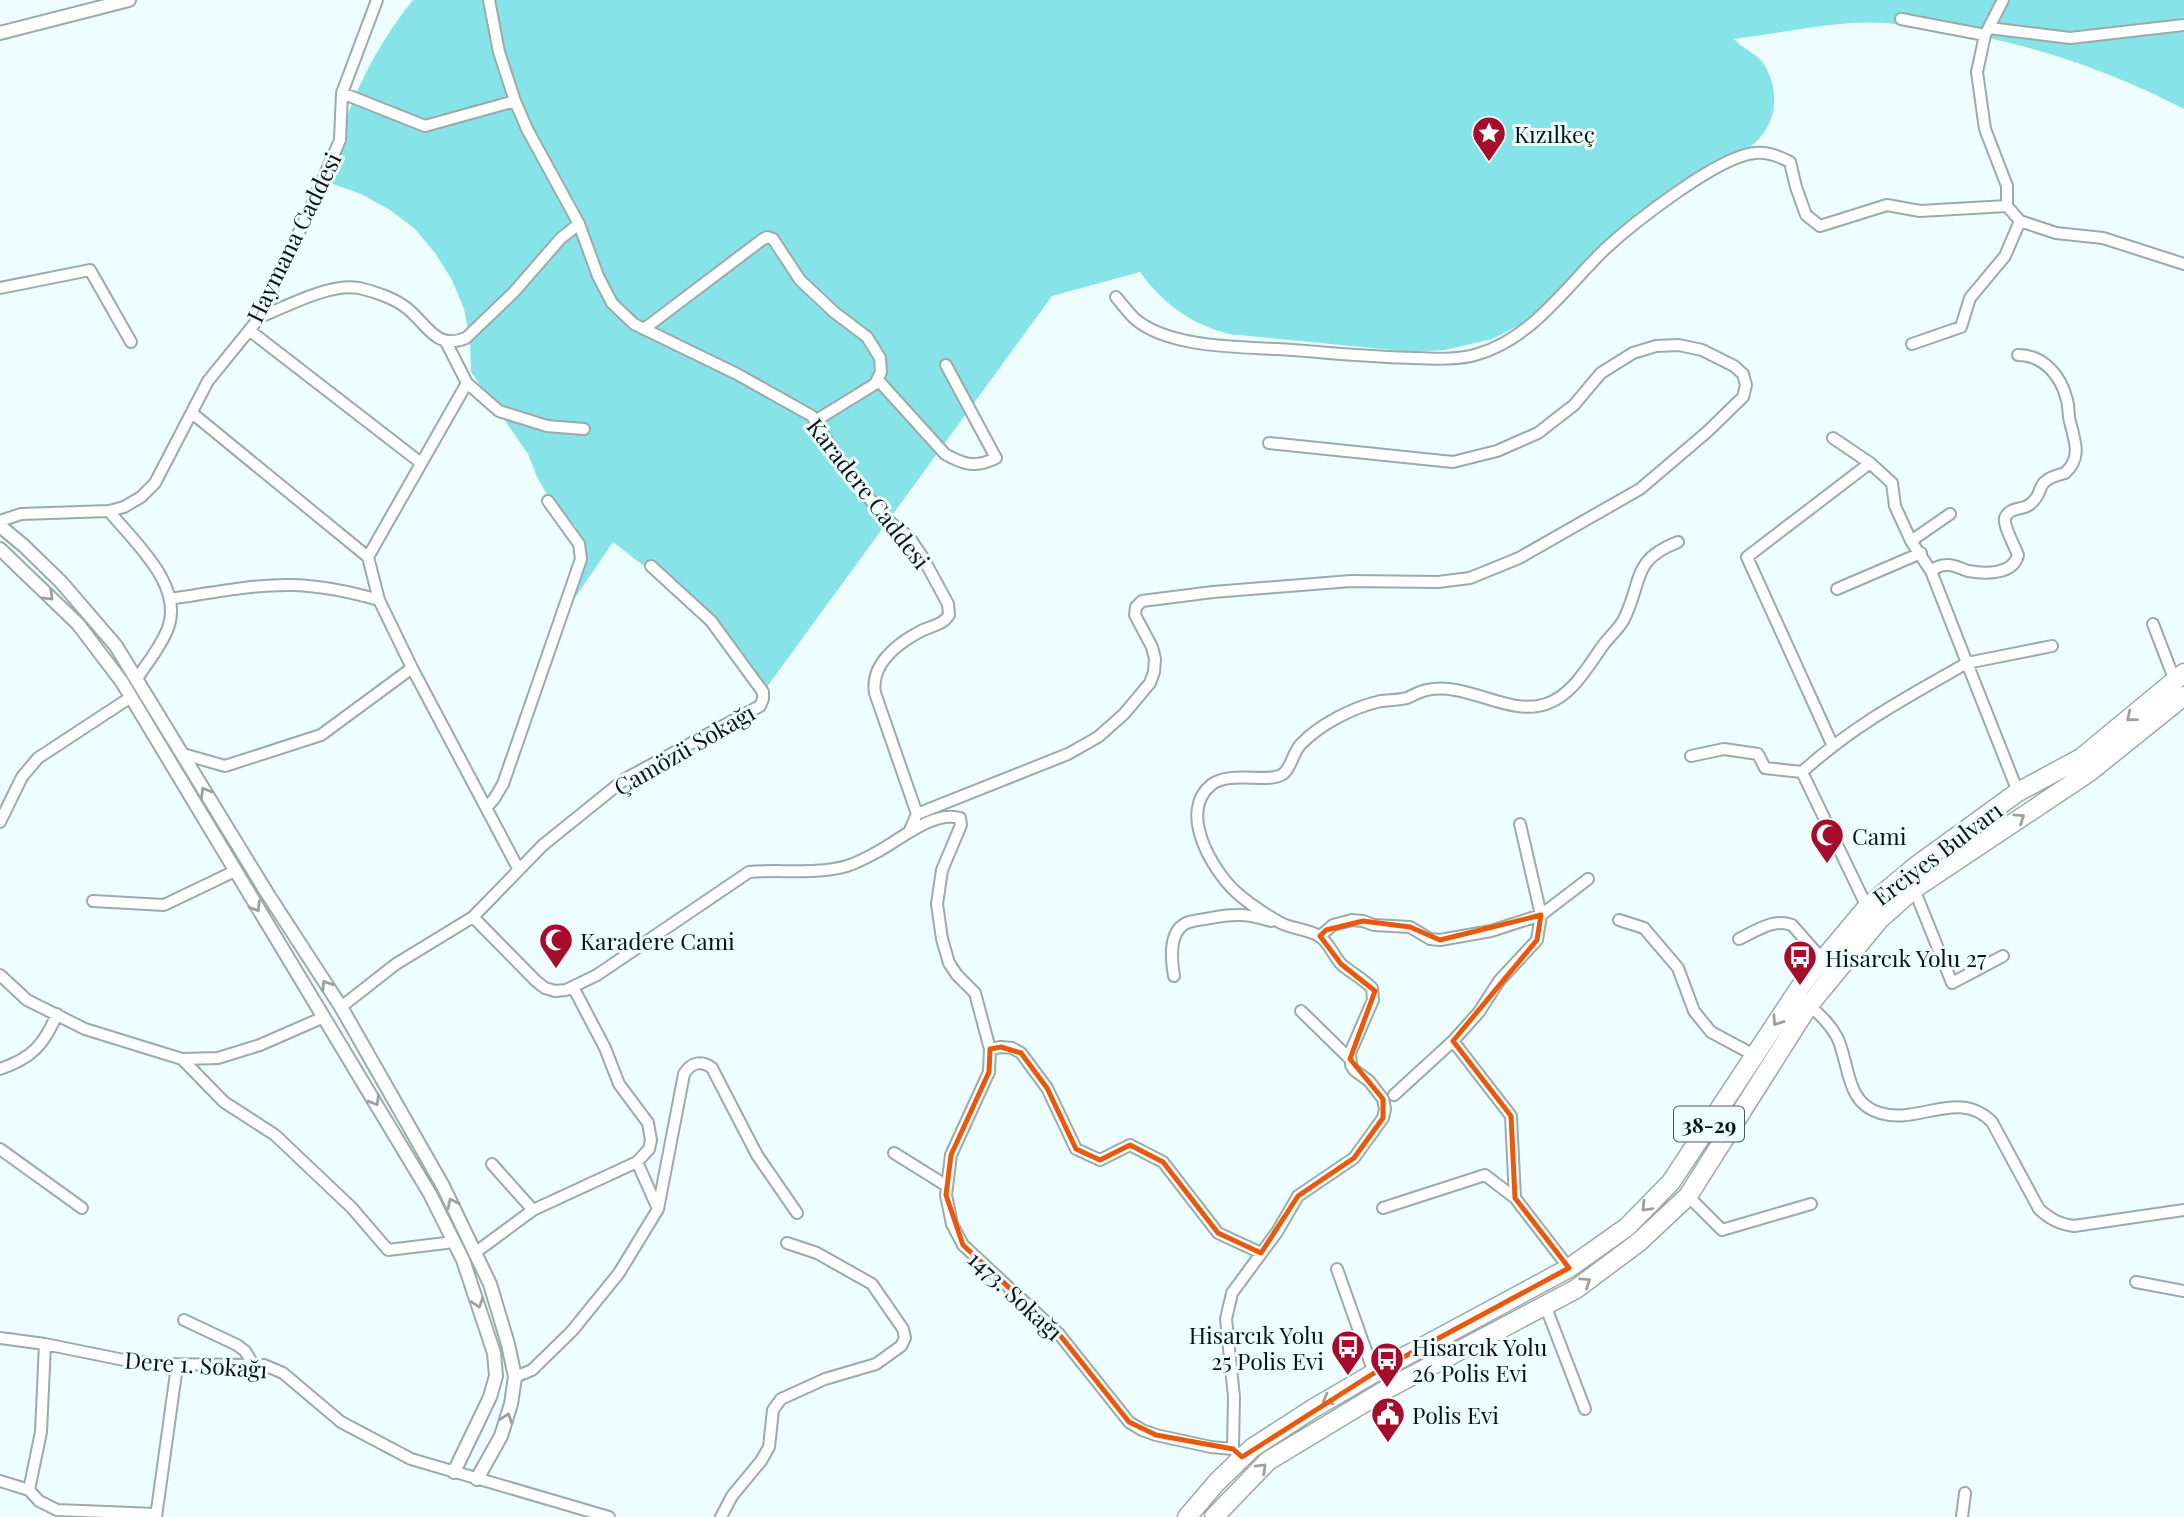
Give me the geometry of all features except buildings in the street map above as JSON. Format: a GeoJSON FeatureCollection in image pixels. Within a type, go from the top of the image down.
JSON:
{"type":"FeatureCollection","features":[{"type":"Feature","properties":{"kind":"highway","name":"Erciyes Bulvarı"},"geometry":{"type":"LineString","coordinates":[[1187,1517],[1238,1453],[1374,1373],[1569,1268],[1627,1227],[1671,1182],[1800,987],[1867,907],[1916,866],[2018,792],[2081,758],[2181,683]]}},
{"type":"Feature","properties":{"kind":"highway","name":"Erciyes Bulvarı"},"geometry":{"type":"LineString","coordinates":[[1214,1517],[1268,1461],[1387,1389],[1587,1283],[1639,1242],[1688,1196],[1809,1005],[1879,920],[1914,889],[2088,773],[2181,683]]}},
{"type":"Feature","properties":{"kind":"street"},"geometry":{"type":"LineString","coordinates":[[0,33],[129,0]]}},
{"type":"Feature","properties":{"kind":"street","name":"Haymana Caddesi"},"geometry":{"type":"LineString","coordinates":[[109,511],[124,507],[141,497],[155,483],[208,382],[260,317],[340,140],[342,93],[376,0]]}},
{"type":"Feature","properties":{"kind":"street"},"geometry":{"type":"LineString","coordinates":[[2003,0],[1987,31],[1977,72],[1985,129],[2007,186],[2007,206],[2020,221],[2056,233],[2103,237],[2184,264]]}},
{"type":"Feature","properties":{"kind":"street","name":"Karadere Caddesi"},"geometry":{"type":"LineString","coordinates":[[489,1],[499,52],[515,101],[579,225],[598,276],[612,303],[634,324],[737,374],[812,416],[840,462],[890,522],[909,537],[949,607],[949,615],[945,621],[921,631],[899,645],[874,675],[875,693],[917,814]]}},
{"type":"Feature","properties":{"kind":"street"},"geometry":{"type":"LineString","coordinates":[[1901,19],[1987,31],[2070,38],[2184,25]]}},
{"type":"Feature","properties":{"kind":"street"},"geometry":{"type":"LineString","coordinates":[[342,93],[425,126],[515,101]]}},
{"type":"Feature","properties":{"kind":"street"},"geometry":{"type":"LineString","coordinates":[[1116,298],[1135,319],[1159,334],[1211,346],[1361,357],[1440,359],[1477,355],[1511,340],[1540,317],[1605,249],[1635,225],[1700,177],[1733,159],[1755,153],[1776,155],[1790,162],[1806,215],[1820,226],[1887,205],[1920,211],[2007,206]]}},
{"type":"Feature","properties":{"kind":"street"},"geometry":{"type":"LineString","coordinates":[[1912,344],[1961,327],[1970,298],[2005,256],[2020,221]]}},
{"type":"Feature","properties":{"kind":"street"},"geometry":{"type":"LineString","coordinates":[[260,317],[334,289],[358,288],[401,304],[418,317],[431,334],[446,342],[457,341],[466,338],[514,292],[561,238],[579,225]]}},
{"type":"Feature","properties":{"kind":"street"},"geometry":{"type":"LineString","coordinates":[[644,329],[763,239],[770,237],[775,240],[800,280],[866,337],[880,358],[881,372],[875,384],[815,421]]}},
{"type":"Feature","properties":{"kind":"street"},"geometry":{"type":"LineString","coordinates":[[0,288],[90,270],[131,342]]}},
{"type":"Feature","properties":{"kind":"street"},"geometry":{"type":"LineString","coordinates":[[249,330],[421,463]]}},
{"type":"Feature","properties":{"kind":"street"},"geometry":{"type":"LineString","coordinates":[[446,342],[467,383],[499,411],[547,426],[584,429]]}},
{"type":"Feature","properties":{"kind":"street"},"geometry":{"type":"LineString","coordinates":[[341,1007],[396,964],[473,917],[536,981],[555,991],[566,990],[597,975],[749,873],[768,870],[808,871],[848,866],[878,852],[909,831],[917,814],[1068,754],[1098,737],[1124,714],[1150,683],[1154,672],[1152,648],[1135,615],[1136,607],[1142,601],[1213,592],[1351,581],[1438,582],[1470,578],[1518,558],[1640,489],[1707,432],[1743,397],[1746,385],[1743,374],[1734,366],[1702,350],[1679,345],[1656,346],[1633,353],[1601,373],[1574,405],[1538,433],[1497,451],[1453,462],[1269,443]]}},
{"type":"Feature","properties":{"kind":"street"},"geometry":{"type":"LineString","coordinates":[[1931,572],[1948,564],[1966,570],[1994,573],[2014,564],[2018,555],[2005,522],[2007,514],[2032,503],[2045,481],[2065,473],[2074,462],[2077,440],[2062,384],[2045,363],[2037,358],[2018,355]]}},
{"type":"Feature","properties":{"kind":"street"},"geometry":{"type":"LineString","coordinates":[[878,380],[945,454],[972,465],[984,464],[996,458],[946,365]]}},
{"type":"Feature","properties":{"kind":"street"},"geometry":{"type":"LineString","coordinates":[[368,557],[467,383]]}},
{"type":"Feature","properties":{"kind":"street"},"geometry":{"type":"LineString","coordinates":[[192,413],[368,557],[379,600],[519,870]]}},
{"type":"Feature","properties":{"kind":"street"},"geometry":{"type":"LineString","coordinates":[[1833,438],[1870,463],[1892,484],[1895,506],[1911,541],[1931,572],[2018,792]]}},
{"type":"Feature","properties":{"kind":"street"},"geometry":{"type":"LineString","coordinates":[[1832,744],[1747,557],[1870,463]]}},
{"type":"Feature","properties":{"kind":"street"},"geometry":{"type":"LineString","coordinates":[[486,808],[503,784],[581,559],[579,544],[548,501]]}},
{"type":"Feature","properties":{"kind":"street"},"geometry":{"type":"LineString","coordinates":[[136,680],[162,641],[169,626],[172,609],[163,577],[109,511],[21,514],[0,523],[93,617],[116,646],[136,680],[183,754],[267,893],[341,1007],[443,1186],[476,1252],[490,1284],[515,1377],[511,1404],[501,1436],[477,1479]]}},
{"type":"Feature","properties":{"kind":"street"},"geometry":{"type":"LineString","coordinates":[[1911,541],[1950,514]]}},
{"type":"Feature","properties":{"kind":"street"},"geometry":{"type":"LineString","coordinates":[[1282,924],[1236,893],[1218,871],[1205,847],[1197,824],[1197,812],[1200,800],[1212,784],[1222,779],[1279,776],[1287,769],[1300,745],[1346,713],[1358,707],[1405,699],[1425,690],[1447,688],[1529,707],[1558,699],[1570,690],[1623,621],[1638,575],[1648,560],[1662,548],[1678,542]]}},
{"type":"Feature","properties":{"kind":"street"},"geometry":{"type":"LineString","coordinates":[[0,549],[78,624],[122,682],[430,1194],[463,1260],[494,1353],[496,1376],[490,1397],[454,1472]]}},
{"type":"Feature","properties":{"kind":"street"},"geometry":{"type":"LineString","coordinates":[[1837,589],[1921,553]]}},
{"type":"Feature","properties":{"kind":"street","name":"Çamözü Sokağı"},"geometry":{"type":"LineString","coordinates":[[473,917],[543,845],[625,779],[762,703],[762,692],[719,629],[651,566]]}},
{"type":"Feature","properties":{"kind":"street"},"geometry":{"type":"LineString","coordinates":[[170,599],[293,585],[333,589],[379,600]]}},
{"type":"Feature","properties":{"kind":"street"},"geometry":{"type":"LineString","coordinates":[[2152,624],[2181,683]]}},
{"type":"Feature","properties":{"kind":"street"},"geometry":{"type":"LineString","coordinates":[[1691,756],[1724,749],[1758,754],[1765,768],[1801,772],[1832,744],[1878,713],[1967,663],[2052,646]]}},
{"type":"Feature","properties":{"kind":"street"},"geometry":{"type":"LineString","coordinates":[[183,754],[225,766],[321,735],[412,668]]}},
{"type":"Feature","properties":{"kind":"street"},"geometry":{"type":"LineString","coordinates":[[0,822],[22,777],[38,758],[131,696]]}},
{"type":"Feature","properties":{"kind":"street"},"geometry":{"type":"LineString","coordinates":[[1801,772],[1867,907]]}},
{"type":"Feature","properties":{"kind":"street","name":"1473. Sokağı"},"geometry":{"type":"LineString","coordinates":[[909,831],[943,817],[957,816],[961,819],[942,870],[937,904],[949,963],[975,993],[990,1049],[989,1072],[951,1155],[946,1195],[952,1224],[963,1245],[1059,1334],[1129,1422],[1156,1435],[1238,1453]]}},
{"type":"Feature","properties":{"kind":"street"},"geometry":{"type":"LineString","coordinates":[[1394,1095],[1479,1012],[1499,981],[1537,940],[1541,915],[1520,824]]}},
{"type":"Feature","properties":{"kind":"street"},"geometry":{"type":"LineString","coordinates":[[93,901],[164,905],[235,872]]}},
{"type":"Feature","properties":{"kind":"street"},"geometry":{"type":"LineString","coordinates":[[1320,936],[1333,925],[1352,920],[1374,925],[1410,927],[1430,939],[1440,940],[1491,931],[1541,915],[1588,879]]}},
{"type":"Feature","properties":{"kind":"street"},"geometry":{"type":"LineString","coordinates":[[1914,889],[1952,983],[2003,956]]}},
{"type":"Feature","properties":{"kind":"street"},"geometry":{"type":"LineString","coordinates":[[1174,976],[1172,946],[1179,930],[1189,922],[1228,915],[1250,915],[1320,936],[1341,964],[1373,992],[1373,1000],[1350,1053],[1350,1059],[1354,1070],[1369,1081],[1382,1099],[1385,1108],[1383,1118],[1354,1158],[1298,1196],[1277,1232],[1232,1293],[1226,1319],[1238,1453]]}},
{"type":"Feature","properties":{"kind":"street"},"geometry":{"type":"LineString","coordinates":[[1619,920],[1644,928],[1678,968],[1694,1012],[1711,1032],[1754,1055]]}},
{"type":"Feature","properties":{"kind":"street"},"geometry":{"type":"LineString","coordinates":[[1739,939],[1773,923],[1786,923],[1792,926],[1823,960]]}},
{"type":"Feature","properties":{"kind":"street"},"geometry":{"type":"LineString","coordinates":[[0,975],[27,1000],[86,1028],[182,1059],[218,1058],[260,1045],[324,1017]]}},
{"type":"Feature","properties":{"kind":"street"},"geometry":{"type":"LineString","coordinates":[[476,1252],[533,1210],[638,1162],[649,1149],[651,1140],[648,1123],[619,1084],[605,1048],[573,987]]}},
{"type":"Feature","properties":{"kind":"street"},"geometry":{"type":"LineString","coordinates":[[1809,1005],[1825,1020],[1837,1039],[1854,1093],[1865,1105],[1879,1113],[1904,1116],[1962,1106],[1974,1108],[1984,1114],[1992,1122],[2039,1209],[2049,1218],[2074,1226],[2184,1210]]}},
{"type":"Feature","properties":{"kind":"street"},"geometry":{"type":"LineString","coordinates":[[1301,1011],[1350,1059]]}},
{"type":"Feature","properties":{"kind":"street"},"geometry":{"type":"LineString","coordinates":[[0,1069],[19,1063],[36,1050],[49,1034],[57,1014]]}},
{"type":"Feature","properties":{"kind":"street"},"geometry":{"type":"LineString","coordinates":[[1452,1041],[1511,1116],[1515,1198]]}},
{"type":"Feature","properties":{"kind":"street"},"geometry":{"type":"LineString","coordinates":[[990,1049],[1012,1048],[1021,1053],[1046,1088],[1076,1149],[1100,1160],[1130,1145],[1163,1162],[1218,1233],[1261,1253]]}},
{"type":"Feature","properties":{"kind":"street"},"geometry":{"type":"LineString","coordinates":[[182,1059],[224,1102],[275,1135],[352,1208],[388,1250],[454,1242]]}},
{"type":"Feature","properties":{"kind":"street"},"geometry":{"type":"LineString","coordinates":[[515,1377],[532,1370],[572,1331],[619,1273],[658,1209],[684,1074],[691,1065],[702,1063],[712,1068],[757,1156],[797,1213]]}},
{"type":"Feature","properties":{"kind":"street"},"geometry":{"type":"LineString","coordinates":[[1,1152],[82,1208]]}},
{"type":"Feature","properties":{"kind":"street"},"geometry":{"type":"LineString","coordinates":[[894,1153],[947,1186]]}},
{"type":"Feature","properties":{"kind":"street"},"geometry":{"type":"LineString","coordinates":[[638,1162],[658,1209]]}},
{"type":"Feature","properties":{"kind":"street"},"geometry":{"type":"LineString","coordinates":[[492,1164],[533,1210]]}},
{"type":"Feature","properties":{"kind":"street"},"geometry":{"type":"LineString","coordinates":[[1383,1208],[1485,1175],[1515,1198],[1569,1268]]}},
{"type":"Feature","properties":{"kind":"street"},"geometry":{"type":"LineString","coordinates":[[1688,1196],[1722,1230],[1811,1205]]}},
{"type":"Feature","properties":{"kind":"street"},"geometry":{"type":"LineString","coordinates":[[721,1517],[732,1496],[769,1447],[773,1410],[781,1399],[825,1379],[876,1364],[901,1346],[905,1338],[903,1329],[872,1284],[817,1254],[787,1243]]}},
{"type":"Feature","properties":{"kind":"street"},"geometry":{"type":"LineString","coordinates":[[1337,1269],[1374,1373]]}},
{"type":"Feature","properties":{"kind":"street"},"geometry":{"type":"LineString","coordinates":[[2136,1282],[2184,1291]]}},
{"type":"Feature","properties":{"kind":"street"},"geometry":{"type":"LineString","coordinates":[[1545,1305],[1585,1409]]}},
{"type":"Feature","properties":{"kind":"street"},"geometry":{"type":"LineString","coordinates":[[184,1320],[237,1345],[245,1351],[253,1364]]}},
{"type":"Feature","properties":{"kind":"street","name":"Dere 1. Sokağı"},"geometry":{"type":"LineString","coordinates":[[0,1338],[131,1361],[177,1366],[264,1365],[283,1373],[341,1422],[411,1459],[610,1517]]}},
{"type":"Feature","properties":{"kind":"street"},"geometry":{"type":"LineString","coordinates":[[29,1490],[41,1432],[45,1344]]}},
{"type":"Feature","properties":{"kind":"street"},"geometry":{"type":"LineString","coordinates":[[0,1481],[29,1490],[39,1502],[57,1510],[156,1516],[177,1366]]}},
{"type":"Feature","properties":{"kind":"street"},"geometry":{"type":"LineString","coordinates":[[1962,1517],[1965,1493]]}},
{"type":"Feature","properties":{"kind":"highlighted area"},"geometry":{"type":"Polygon","coordinates":[[[1541,915],[1537,940],[1453,1041],[1511,1116],[1515,1198],[1569,1268],[1374,1373],[1242,1457],[1233,1449],[1156,1435],[1129,1422],[1059,1334],[963,1245],[946,1195],[951,1155],[989,1072],[990,1049],[1001,1047],[1021,1053],[1047,1088],[1076,1149],[1100,1160],[1130,1145],[1163,1162],[1218,1233],[1261,1253],[1298,1196],[1354,1158],[1383,1118],[1383,1099],[1350,1059],[1375,991],[1341,964],[1320,936],[1326,930],[1363,921],[1410,927],[1440,940],[1541,915]]]}},
{"type":"Feature","properties":{"kind":"shaded area"},"geometry":{"type":"Polygon","coordinates":[[[413,0],[2184,0],[2184,109],[2124,81],[2063,58],[1969,34],[1883,23],[1851,23],[1734,39],[1760,59],[1772,82],[1774,104],[1770,121],[1762,135],[1737,156],[1676,187],[1581,268],[1530,320],[1492,339],[1445,350],[1412,352],[1229,334],[1202,325],[1179,311],[1158,294],[1140,272],[1052,296],[764,691],[721,626],[613,542],[566,611],[580,543],[576,527],[549,498],[528,454],[471,372],[470,340],[464,309],[452,280],[415,229],[390,210],[361,194],[330,183],[342,133],[360,86],[383,42],[413,0]]]}},
{"type":"Feature","properties":{"kind":"place","name":"Kızılkeç"},"geometry":{"type":"Point","coordinates":[1489,163]}},
{"type":"Feature","properties":{"kind":"place","name":"Cami"},"geometry":{"type":"Point","coordinates":[1827,865]}},
{"type":"Feature","properties":{"kind":"place","name":"Karadere Cami"},"geometry":{"type":"Point","coordinates":[556,970]}},
{"type":"Feature","properties":{"kind":"place","name":"Hisarcık Yolu 27"},"geometry":{"type":"Point","coordinates":[1800,987]}},
{"type":"Feature","properties":{"kind":"place","name":"Hisarcık Yolu 25 Polis Evi"},"geometry":{"type":"Point","coordinates":[1348,1377]}},
{"type":"Feature","properties":{"kind":"place","name":"Hisarcık Yolu 26 Polis Evi"},"geometry":{"type":"Point","coordinates":[1387,1389]}},
{"type":"Feature","properties":{"kind":"place","name":"Polis Evi"},"geometry":{"type":"Point","coordinates":[1388,1444]}}]}
